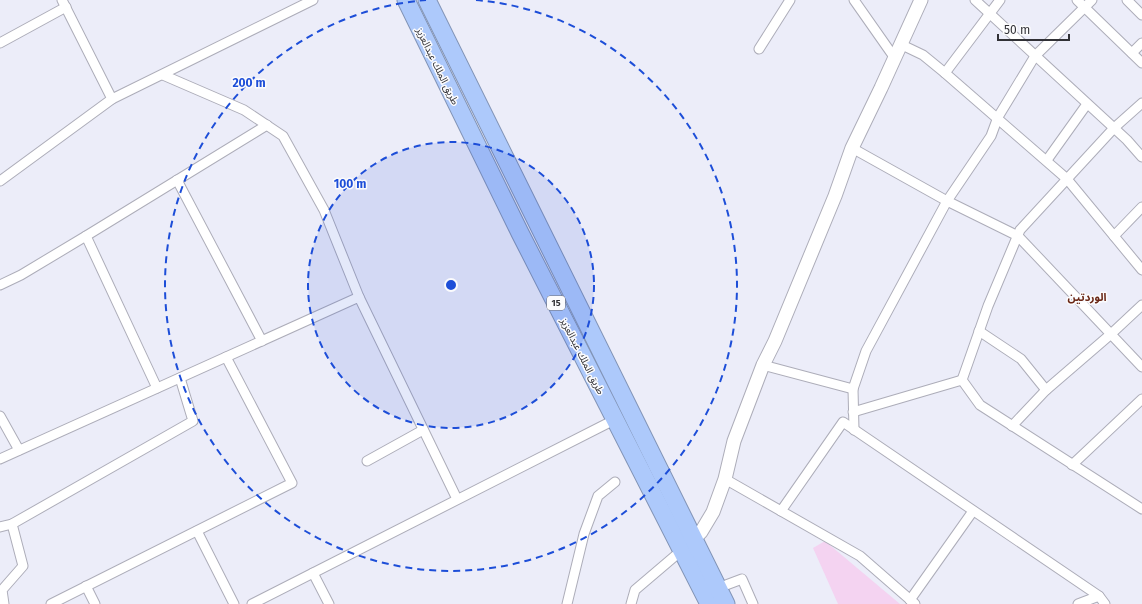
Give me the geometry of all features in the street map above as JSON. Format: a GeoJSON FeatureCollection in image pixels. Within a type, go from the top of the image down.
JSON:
{"type":"FeatureCollection","features":[{"type":"Feature","properties":{"kind":"highway","name":"طريق الملك عبدالعزيز"},"geometry":{"type":"LineString","coordinates":[[406,0],[520,233],[616,419],[688,544],[718,588],[726,604]]}},
{"type":"Feature","properties":{"kind":"highway","name":"طريق الملك عبدالعزيز"},"geometry":{"type":"LineString","coordinates":[[427,0],[536,223],[688,544],[709,604]]}},
{"type":"Feature","properties":{"kind":"street"},"geometry":{"type":"LineString","coordinates":[[0,181],[112,99],[313,0]]}},
{"type":"Feature","properties":{"kind":"street"},"geometry":{"type":"LineString","coordinates":[[759,49],[790,0]]}},
{"type":"Feature","properties":{"kind":"street"},"geometry":{"type":"LineString","coordinates":[[854,0],[894,57]]}},
{"type":"Feature","properties":{"kind":"street"},"geometry":{"type":"LineString","coordinates":[[631,604],[635,590],[701,532],[713,512],[734,441],[763,365],[826,218],[852,148],[920,0]]}},
{"type":"Feature","properties":{"kind":"street"},"geometry":{"type":"LineString","coordinates":[[975,0],[1127,140],[1142,157]]}},
{"type":"Feature","properties":{"kind":"street"},"geometry":{"type":"LineString","coordinates":[[945,73],[1000,0]]}},
{"type":"Feature","properties":{"kind":"street"},"geometry":{"type":"LineString","coordinates":[[1077,0],[1142,63]]}},
{"type":"Feature","properties":{"kind":"street"},"geometry":{"type":"LineString","coordinates":[[854,430],[853,389],[866,351],[947,201],[991,136],[998,117],[1035,56],[1092,0]]}},
{"type":"Feature","properties":{"kind":"street"},"geometry":{"type":"LineString","coordinates":[[1127,0],[1142,15]]}},
{"type":"Feature","properties":{"kind":"street"},"geometry":{"type":"LineString","coordinates":[[0,43],[64,4],[112,99]]}},
{"type":"Feature","properties":{"kind":"street"},"geometry":{"type":"LineString","coordinates":[[1132,54],[1142,43]]}},
{"type":"Feature","properties":{"kind":"street"},"geometry":{"type":"LineString","coordinates":[[900,44],[923,55],[1047,160],[1067,179],[1142,270]]}},
{"type":"Feature","properties":{"kind":"street"},"geometry":{"type":"LineString","coordinates":[[163,74],[244,110],[283,136],[324,210],[359,297],[456,499]]}},
{"type":"Feature","properties":{"kind":"street"},"geometry":{"type":"LineString","coordinates":[[962,380],[988,306],[1020,230],[1114,128],[1142,103]]}},
{"type":"Feature","properties":{"kind":"street"},"geometry":{"type":"LineString","coordinates":[[1047,160],[1088,104]]}},
{"type":"Feature","properties":{"kind":"street"},"geometry":{"type":"LineString","coordinates":[[0,285],[21,275],[267,125]]}},
{"type":"Feature","properties":{"kind":"street"},"geometry":{"type":"LineString","coordinates":[[852,148],[947,201],[1018,236],[1142,366]]}},
{"type":"Feature","properties":{"kind":"street"},"geometry":{"type":"LineString","coordinates":[[177,180],[262,341]]}},
{"type":"Feature","properties":{"kind":"street"},"geometry":{"type":"LineString","coordinates":[[1114,236],[1142,207]]}},
{"type":"Feature","properties":{"kind":"street"},"geometry":{"type":"LineString","coordinates":[[86,236],[157,388]]}},
{"type":"Feature","properties":{"kind":"street"},"geometry":{"type":"LineString","coordinates":[[0,458],[359,297]]}},
{"type":"Feature","properties":{"kind":"street"},"geometry":{"type":"LineString","coordinates":[[1012,426],[1046,390],[1142,305]]}},
{"type":"Feature","properties":{"kind":"street"},"geometry":{"type":"LineString","coordinates":[[979,331],[1021,359],[1046,390]]}},
{"type":"Feature","properties":{"kind":"street"},"geometry":{"type":"LineString","coordinates":[[51,604],[292,483],[226,357]]}},
{"type":"Feature","properties":{"kind":"street"},"geometry":{"type":"LineString","coordinates":[[763,365],[853,389]]}},
{"type":"Feature","properties":{"kind":"street"},"geometry":{"type":"LineString","coordinates":[[0,527],[12,524],[193,421],[180,378]]}},
{"type":"Feature","properties":{"kind":"street"},"geometry":{"type":"LineString","coordinates":[[853,412],[962,380]]}},
{"type":"Feature","properties":{"kind":"street"},"geometry":{"type":"LineString","coordinates":[[962,380],[980,405],[1142,510]]}},
{"type":"Feature","properties":{"kind":"street"},"geometry":{"type":"LineString","coordinates":[[1072,465],[1142,399]]}},
{"type":"Feature","properties":{"kind":"street"},"geometry":{"type":"LineString","coordinates":[[0,416],[18,450]]}},
{"type":"Feature","properties":{"kind":"street"},"geometry":{"type":"LineString","coordinates":[[252,604],[616,419]]}},
{"type":"Feature","properties":{"kind":"street"},"geometry":{"type":"LineString","coordinates":[[781,511],[843,422],[1102,600]]}},
{"type":"Feature","properties":{"kind":"street"},"geometry":{"type":"LineString","coordinates":[[367,461],[423,430]]}},
{"type":"Feature","properties":{"kind":"street"},"geometry":{"type":"LineString","coordinates":[[724,479],[860,556],[912,602],[973,511]]}},
{"type":"Feature","properties":{"kind":"street"},"geometry":{"type":"LineString","coordinates":[[567,604],[584,534],[598,496],[615,482]]}},
{"type":"Feature","properties":{"kind":"street"},"geometry":{"type":"LineString","coordinates":[[4,604],[1,590],[23,566],[12,524]]}},
{"type":"Feature","properties":{"kind":"street"},"geometry":{"type":"LineString","coordinates":[[197,531],[234,604]]}},
{"type":"Feature","properties":{"kind":"street"},"geometry":{"type":"LineString","coordinates":[[313,573],[329,604]]}},
{"type":"Feature","properties":{"kind":"street"},"geometry":{"type":"LineString","coordinates":[[718,588],[742,579],[753,604]]}},
{"type":"Feature","properties":{"kind":"street"},"geometry":{"type":"LineString","coordinates":[[86,586],[95,604]]}},
{"type":"Feature","properties":{"kind":"street"},"geometry":{"type":"LineString","coordinates":[[1078,604],[1102,600]]}},
{"type":"Feature","properties":{"kind":"shaded area"},"geometry":{"type":"Polygon","coordinates":[[[825,541],[900,604],[838,604],[813,548],[825,541]]]}},
{"type":"Feature","properties":{"kind":"district","name":"الوردتين"},"geometry":{"type":"Point","coordinates":[1087,297]}}]}
